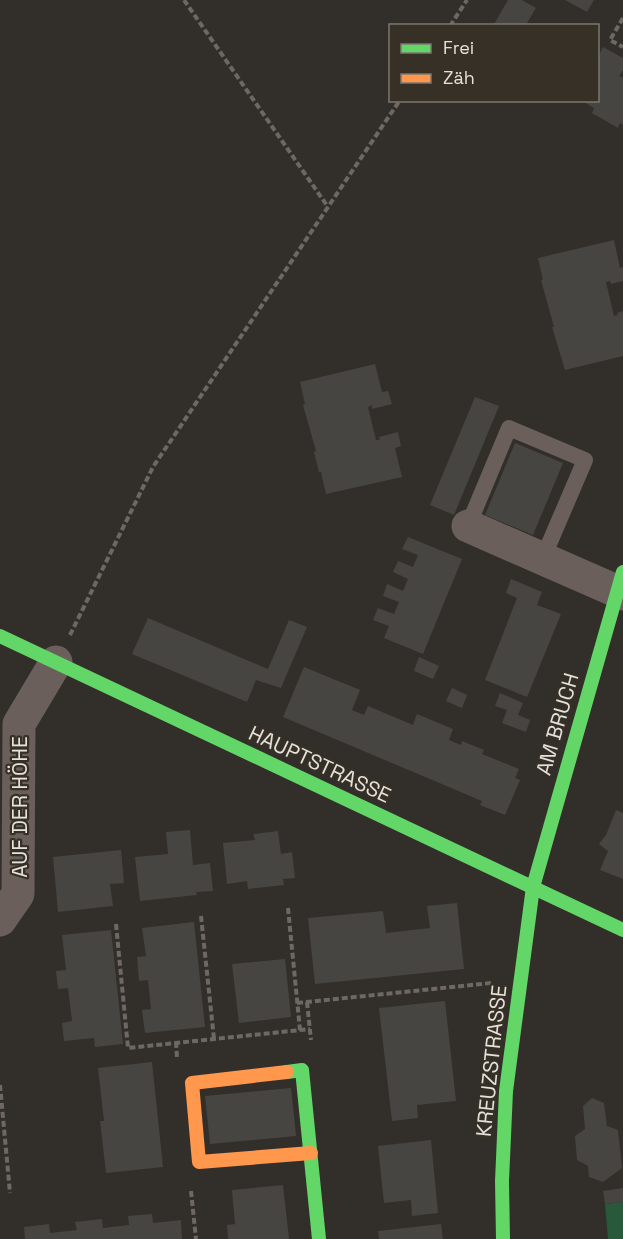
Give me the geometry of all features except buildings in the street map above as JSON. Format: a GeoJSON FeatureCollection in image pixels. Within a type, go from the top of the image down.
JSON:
{"type":"FeatureCollection","features":[{"type":"Feature","properties":{"kind":"street"},"geometry":{"type":"LineString","coordinates":[[468,526],[543,558],[621,586]]}},
{"type":"Feature","properties":{"kind":"street","name":"AM BRUCH"},"geometry":{"type":"LineString","coordinates":[[532,887],[621,586]]}},
{"type":"Feature","properties":{"kind":"street","name":"HAUPTSTRASSE"},"geometry":{"type":"LineString","coordinates":[[0,636],[623,930]]}},
{"type":"Feature","properties":{"kind":"street","name":"AUF DER HÖHE"},"geometry":{"type":"LineString","coordinates":[[0,920],[18,894],[19,724],[56,662]]}},
{"type":"Feature","properties":{"kind":"street","name":"KREUZSTRASSE"},"geometry":{"type":"LineString","coordinates":[[503,1239],[502,1181],[506,1091],[532,887]]}},
{"type":"Feature","properties":{"kind":"street"},"geometry":{"type":"LineString","coordinates":[[311,1153],[200,1162],[192,1083],[302,1070],[311,1153],[319,1239]]}},
{"type":"Feature","properties":{"kind":"lane"},"geometry":{"type":"LineString","coordinates":[[468,526],[509,428],[585,460],[543,558]]}},
{"type":"Feature","properties":{"kind":"path"},"geometry":{"type":"LineString","coordinates":[[184,0],[328,207]]}},
{"type":"Feature","properties":{"kind":"path"},"geometry":{"type":"LineString","coordinates":[[451,24],[467,0]]}},
{"type":"Feature","properties":{"kind":"path"},"geometry":{"type":"LineString","coordinates":[[623,18],[610,40],[623,47]]}},
{"type":"Feature","properties":{"kind":"path"},"geometry":{"type":"LineString","coordinates":[[56,662],[153,467],[399,102]]}},
{"type":"Feature","properties":{"kind":"path"},"geometry":{"type":"LineString","coordinates":[[288,908],[300,1030]]}},
{"type":"Feature","properties":{"kind":"path"},"geometry":{"type":"LineString","coordinates":[[201,916],[214,1039]]}},
{"type":"Feature","properties":{"kind":"path"},"geometry":{"type":"LineString","coordinates":[[116,924],[128,1047],[310,1029]]}},
{"type":"Feature","properties":{"kind":"path"},"geometry":{"type":"LineString","coordinates":[[297,1003],[519,981]]}},
{"type":"Feature","properties":{"kind":"path"},"geometry":{"type":"LineString","coordinates":[[0,1085],[10,1193]]}},
{"type":"Feature","properties":{"kind":"path"},"geometry":{"type":"LineString","coordinates":[[196,1239],[190,1183],[200,1162]]}},
{"type":"Feature","properties":{"kind":"green space"},"geometry":{"type":"Polygon","coordinates":[[[623,1202],[623,1239],[608,1239],[605,1204],[623,1202]]]}},
{"type":"Feature","properties":{"kind":"traffic: fast"},"geometry":{"type":"LineString","coordinates":[[503,1239],[502,1181],[506,1091],[533,887],[623,572]]}},
{"type":"Feature","properties":{"kind":"traffic: fast"},"geometry":{"type":"LineString","coordinates":[[0,636],[623,930]]}},
{"type":"Feature","properties":{"kind":"traffic: fast"},"geometry":{"type":"LineString","coordinates":[[287,1072],[302,1070],[319,1239]]}},
{"type":"Feature","properties":{"kind":"traffic: slow"},"geometry":{"type":"LineString","coordinates":[[287,1072],[192,1083],[199,1162],[311,1153]]}}]}
